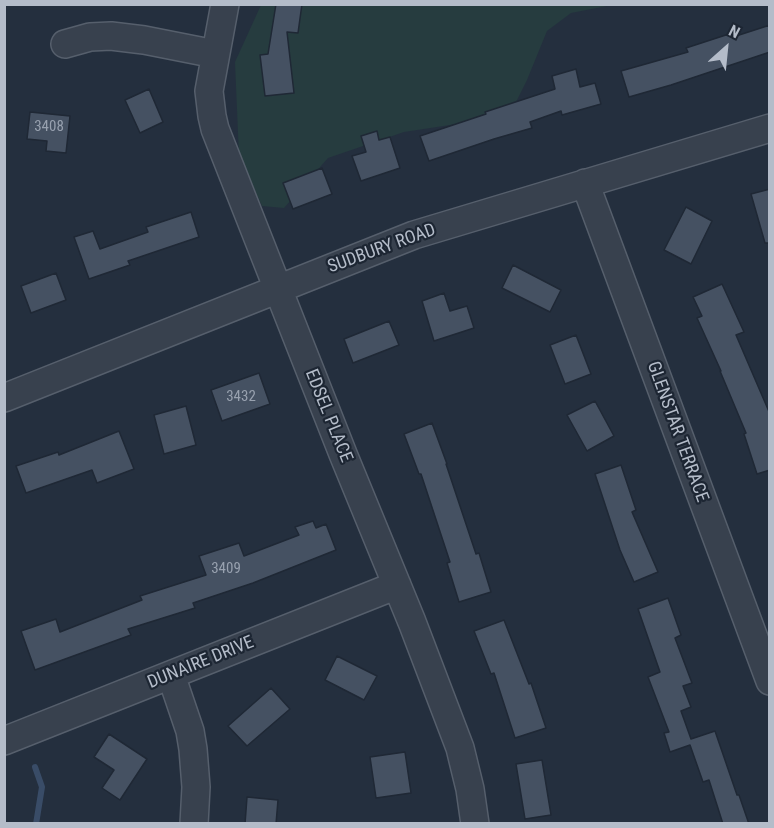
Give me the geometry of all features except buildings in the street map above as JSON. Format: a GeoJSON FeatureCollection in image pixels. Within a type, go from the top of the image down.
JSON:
{"type":"FeatureCollection","features":[{"type":"Feature","properties":{"kind":"street","name":"EDSEL PLACE"},"geometry":{"type":"LineString","coordinates":[[225,4],[209,91],[213,123],[460,748],[470,789],[475,824]]}},
{"type":"Feature","properties":{"kind":"street"},"geometry":{"type":"LineString","coordinates":[[64,44],[90,37],[111,36],[215,54]]}},
{"type":"Feature","properties":{"kind":"street","name":"SUDBURY ROAD"},"geometry":{"type":"LineString","coordinates":[[4,398],[414,235],[770,128]]}},
{"type":"Feature","properties":{"kind":"street","name":"GLENSTAR TERRACE"},"geometry":{"type":"LineString","coordinates":[[585,183],[770,681]]}},
{"type":"Feature","properties":{"kind":"street","name":"DUNAIRE DRIVE"},"geometry":{"type":"LineString","coordinates":[[4,741],[397,585]]}},
{"type":"Feature","properties":{"kind":"street"},"geometry":{"type":"LineString","coordinates":[[171,675],[190,731],[193,749],[196,786],[194,824]]}},
{"type":"Feature","properties":{"kind":"green space"},"geometry":{"type":"Polygon","coordinates":[[[261,5],[612,5],[571,13],[547,31],[509,116],[404,132],[328,158],[284,208],[262,206],[239,156],[235,62],[261,5]]]}},
{"type":"Feature","properties":{"kind":"waterway"},"geometry":{"type":"LineString","coordinates":[[35,767],[42,787],[36,824]]}}]}
